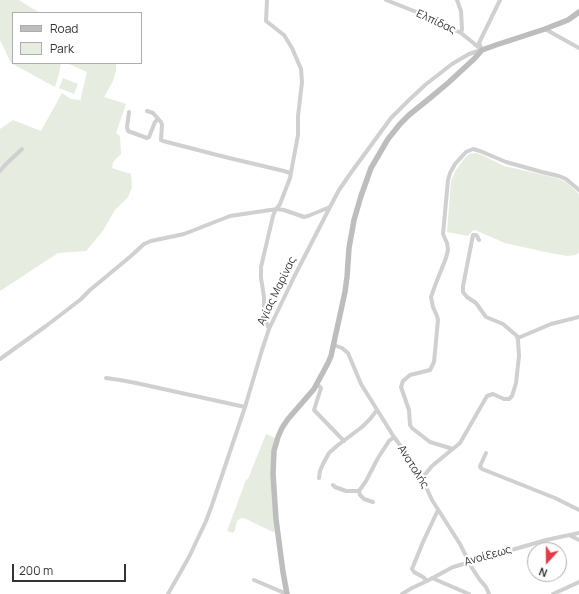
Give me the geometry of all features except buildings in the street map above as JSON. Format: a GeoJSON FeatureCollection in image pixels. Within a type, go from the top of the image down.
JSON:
{"type":"FeatureCollection","features":[{"type":"Feature","properties":{"kind":"street"},"geometry":{"type":"LineString","coordinates":[[267,0],[266,21],[284,35],[292,48],[301,69],[302,82],[298,116],[298,135],[288,184],[271,223],[270,233],[261,267],[264,316],[269,329]]}},
{"type":"Feature","properties":{"kind":"street","name":"Ελπίδας"},"geometry":{"type":"LineString","coordinates":[[386,0],[424,15],[461,33],[482,50]]}},
{"type":"Feature","properties":{"kind":"street"},"geometry":{"type":"LineString","coordinates":[[457,0],[461,11],[461,33]]}},
{"type":"Feature","properties":{"kind":"street"},"geometry":{"type":"LineString","coordinates":[[287,594],[276,519],[273,474],[274,452],[282,428],[314,389],[328,364],[334,345],[346,283],[349,248],[354,220],[371,168],[388,139],[404,119],[436,93],[482,50],[479,43],[500,0]]}},
{"type":"Feature","properties":{"kind":"street","name":"Αγίας Μαρίνας"},"geometry":{"type":"LineString","coordinates":[[168,594],[181,572],[206,521],[245,407],[269,329],[330,207],[350,174],[391,118],[408,100],[452,64],[469,54],[568,20],[579,12]]}},
{"type":"Feature","properties":{"kind":"street"},"geometry":{"type":"LineString","coordinates":[[545,29],[579,48]]}},
{"type":"Feature","properties":{"kind":"street"},"geometry":{"type":"LineString","coordinates":[[147,111],[153,113],[161,122],[161,138],[163,142],[290,173]]}},
{"type":"Feature","properties":{"kind":"street"},"geometry":{"type":"LineString","coordinates":[[130,112],[127,127],[128,131],[147,138],[150,136],[155,122],[158,119]]}},
{"type":"Feature","properties":{"kind":"street"},"geometry":{"type":"LineString","coordinates":[[0,171],[22,149]]}},
{"type":"Feature","properties":{"kind":"street"},"geometry":{"type":"LineString","coordinates":[[453,450],[430,442],[412,428],[410,425],[409,410],[401,387],[403,381],[410,375],[430,370],[434,362],[438,320],[431,297],[448,250],[443,234],[450,173],[455,164],[466,152],[473,149],[506,162],[559,176],[566,179],[579,190]]}},
{"type":"Feature","properties":{"kind":"street"},"geometry":{"type":"LineString","coordinates":[[0,359],[80,300],[144,244],[151,241],[184,234],[230,216],[277,209],[308,216],[330,207]]}},
{"type":"Feature","properties":{"kind":"street"},"geometry":{"type":"LineString","coordinates":[[422,478],[432,466],[453,450],[462,440],[487,396],[492,394],[507,400],[512,396],[516,385],[520,352],[518,338],[504,324],[486,317],[476,303],[467,297],[464,292],[463,286],[473,235],[476,234],[479,240]]}},
{"type":"Feature","properties":{"kind":"street"},"geometry":{"type":"LineString","coordinates":[[518,338],[551,324],[579,317]]}},
{"type":"Feature","properties":{"kind":"street","name":"Ανατολής"},"geometry":{"type":"LineString","coordinates":[[334,345],[342,348],[348,353],[361,384],[394,437],[412,460],[432,500],[489,594]]}},
{"type":"Feature","properties":{"kind":"street"},"geometry":{"type":"LineString","coordinates":[[106,378],[128,381],[245,407]]}},
{"type":"Feature","properties":{"kind":"street"},"geometry":{"type":"LineString","coordinates":[[317,384],[321,388],[314,410],[344,441]]}},
{"type":"Feature","properties":{"kind":"street"},"geometry":{"type":"LineString","coordinates":[[318,478],[327,456],[334,448],[362,427],[377,410]]}},
{"type":"Feature","properties":{"kind":"street"},"geometry":{"type":"LineString","coordinates":[[359,491],[381,452],[394,437]]}},
{"type":"Feature","properties":{"kind":"street"},"geometry":{"type":"LineString","coordinates":[[486,453],[480,464],[482,469],[555,498],[579,510]]}},
{"type":"Feature","properties":{"kind":"street"},"geometry":{"type":"LineString","coordinates":[[333,485],[346,491],[359,491]]}},
{"type":"Feature","properties":{"kind":"street"},"geometry":{"type":"LineString","coordinates":[[359,491],[360,495],[364,499],[373,502]]}},
{"type":"Feature","properties":{"kind":"street"},"geometry":{"type":"LineString","coordinates":[[427,581],[412,569],[438,510]]}},
{"type":"Feature","properties":{"kind":"street","name":"Ανοίξεως"},"geometry":{"type":"LineString","coordinates":[[402,594],[449,568],[546,540],[579,533]]}},
{"type":"Feature","properties":{"kind":"street"},"geometry":{"type":"LineString","coordinates":[[569,535],[579,540]]}},
{"type":"Feature","properties":{"kind":"street"},"geometry":{"type":"LineString","coordinates":[[432,578],[469,594]]}},
{"type":"Feature","properties":{"kind":"street"},"geometry":{"type":"LineString","coordinates":[[254,580],[287,594]]}},
{"type":"Feature","properties":{"kind":"street"},"geometry":{"type":"LineString","coordinates":[[553,594],[579,582]]}},
{"type":"Feature","properties":{"kind":"green space"},"geometry":{"type":"Polygon","coordinates":[[[0,0],[19,0],[38,12],[12,12],[12,64],[0,40],[0,0]]]}},
{"type":"Feature","properties":{"kind":"green space"},"geometry":{"type":"Polygon","coordinates":[[[13,64],[61,64],[55,87],[13,64]]]}},
{"type":"Feature","properties":{"kind":"green space"},"geometry":{"type":"Polygon","coordinates":[[[69,64],[116,64],[113,81],[104,97],[126,104],[116,133],[120,136],[121,154],[113,162],[112,168],[131,174],[132,187],[128,197],[115,210],[102,232],[86,251],[58,253],[0,291],[0,129],[13,120],[41,131],[62,93],[71,99],[81,100],[87,72],[69,64]]]}},
{"type":"Feature","properties":{"kind":"green space"},"geometry":{"type":"Polygon","coordinates":[[[63,78],[78,84],[74,94],[59,88],[63,78]]]}},
{"type":"Feature","properties":{"kind":"green space"},"geometry":{"type":"Polygon","coordinates":[[[476,153],[504,166],[557,178],[566,182],[579,194],[579,252],[576,255],[567,256],[545,252],[505,243],[475,230],[468,236],[447,232],[451,181],[456,170],[465,158],[469,154],[476,153]]]}},
{"type":"Feature","properties":{"kind":"green space"},"geometry":{"type":"Polygon","coordinates":[[[266,434],[275,438],[276,531],[273,532],[241,518],[237,521],[233,533],[227,531],[246,480],[248,479],[266,434]]]}}]}
